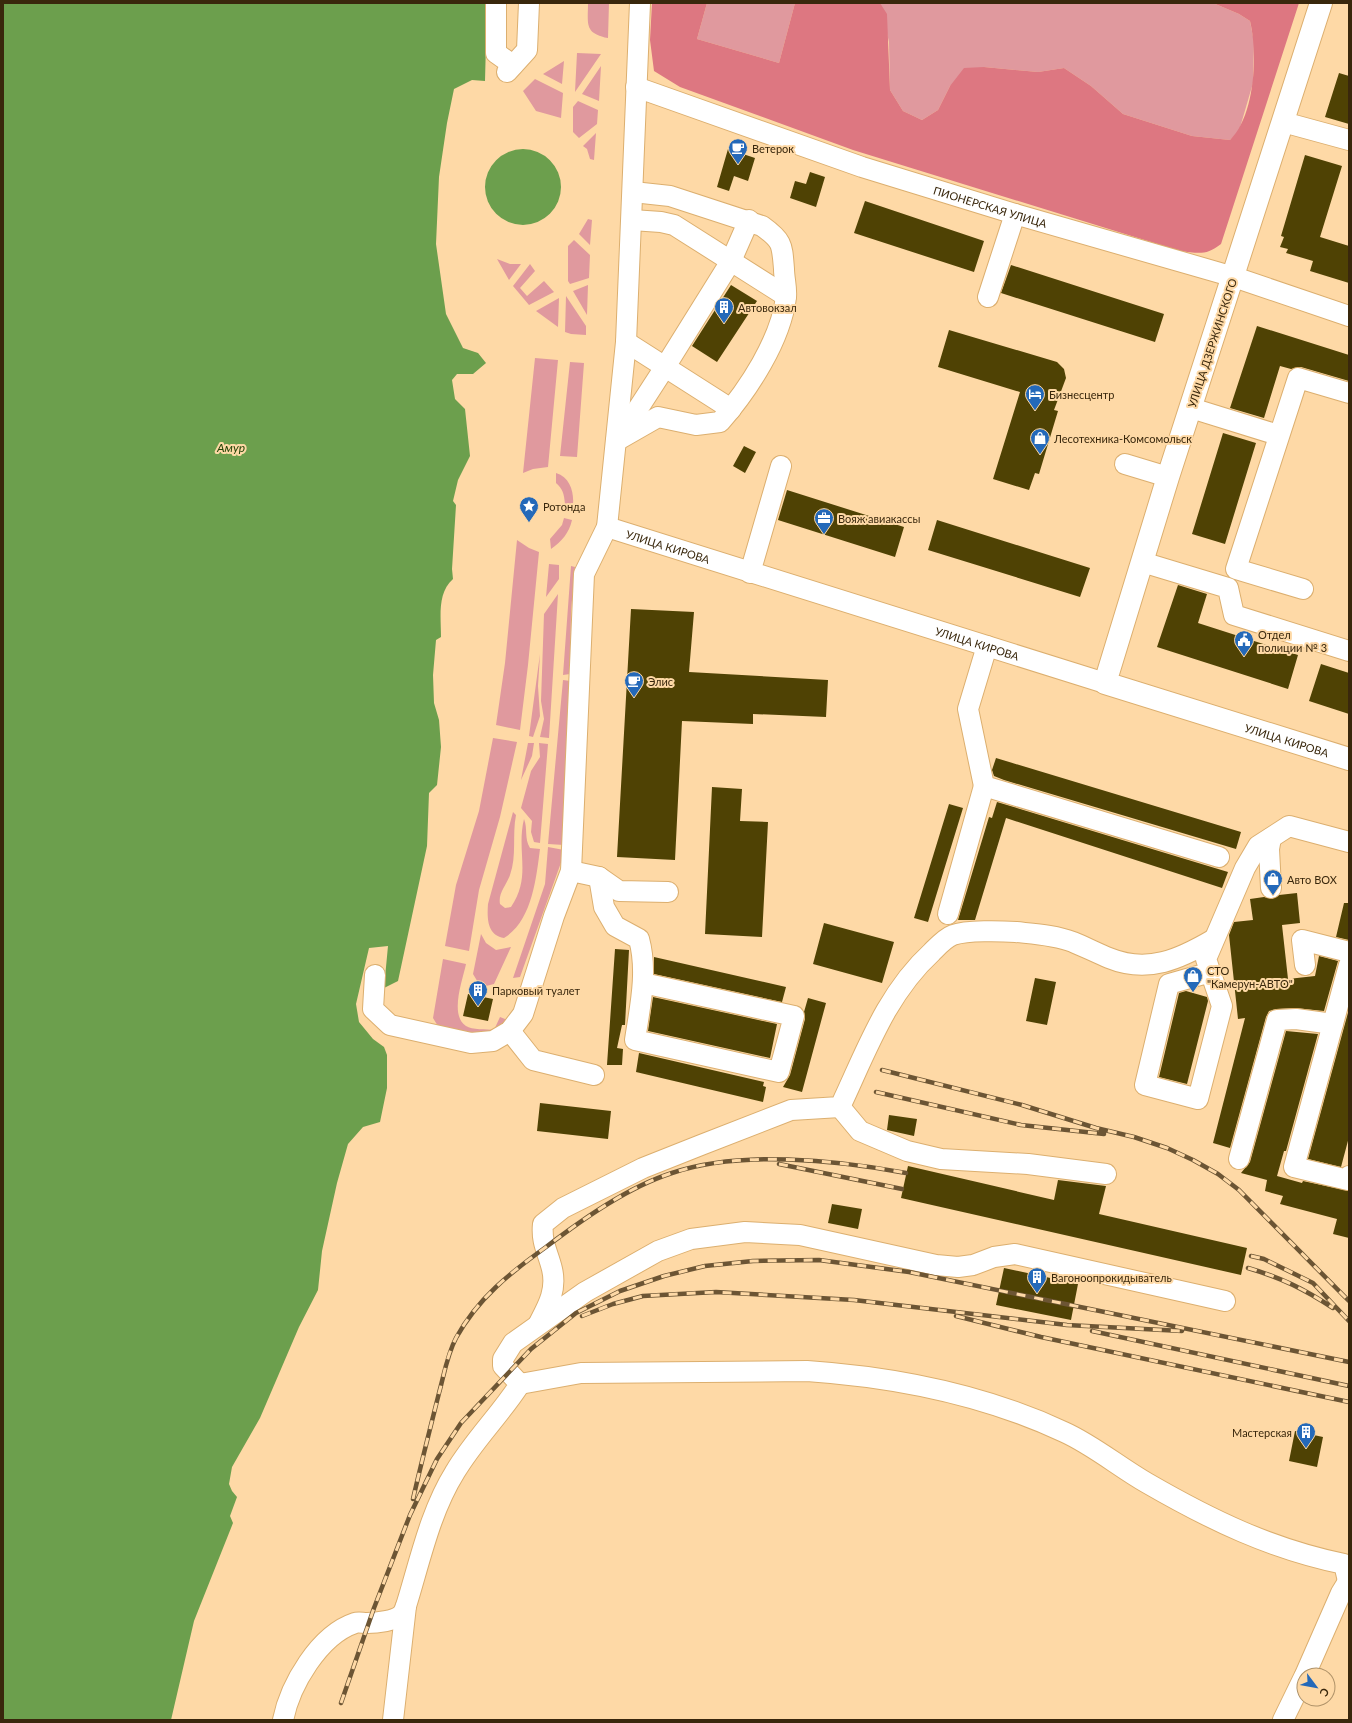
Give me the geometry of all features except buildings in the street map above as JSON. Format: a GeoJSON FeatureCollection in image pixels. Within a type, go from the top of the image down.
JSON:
{"type":"FeatureCollection","features":[{"type":"Feature","properties":{"kind":"main road","name":"УЛИЦА ДЗЕРЖИНСКОГО"},"geometry":{"type":"LineString","coordinates":[[1105,683],[1168,477],[1234,277],[1321,3]]}},
{"type":"Feature","properties":{"kind":"main road","name":"УЛИЦА КИРОВА"},"geometry":{"type":"LineString","coordinates":[[1105,683],[1349,759]]}},
{"type":"Feature","properties":{"kind":"street"},"geometry":{"type":"LineString","coordinates":[[496,3],[496,53],[510,69],[527,50],[529,3]]}},
{"type":"Feature","properties":{"kind":"street"},"geometry":{"type":"LineString","coordinates":[[375,974],[373,1009],[390,1025],[471,1043],[494,1041],[510,1031],[523,1014],[554,916],[571,871],[584,574],[606,526],[626,342],[640,3]]}},
{"type":"Feature","properties":{"kind":"street","name":"ПИОНЕРСКАЯ УЛИЦА"},"geometry":{"type":"LineString","coordinates":[[636,88],[862,167],[1014,214],[1234,277],[1349,316]]}},
{"type":"Feature","properties":{"kind":"street"},"geometry":{"type":"LineString","coordinates":[[1283,122],[1349,140]]}},
{"type":"Feature","properties":{"kind":"street"},"geometry":{"type":"LineString","coordinates":[[616,441],[658,417],[696,425],[720,422],[731,409],[767,354],[777,330],[786,296],[782,245],[774,234],[749,220],[670,196],[633,192]]}},
{"type":"Feature","properties":{"kind":"street"},"geometry":{"type":"LineString","coordinates":[[988,297],[1014,214]]}},
{"type":"Feature","properties":{"kind":"street"},"geometry":{"type":"LineString","coordinates":[[632,220],[661,222],[674,225],[786,296]]}},
{"type":"Feature","properties":{"kind":"street"},"geometry":{"type":"LineString","coordinates":[[616,441],[666,367],[731,261],[749,220]]}},
{"type":"Feature","properties":{"kind":"street"},"geometry":{"type":"LineString","coordinates":[[626,342],[731,409]]}},
{"type":"Feature","properties":{"kind":"street"},"geometry":{"type":"LineString","coordinates":[[1303,589],[1236,569],[1278,435],[1298,378],[1349,393]]}},
{"type":"Feature","properties":{"kind":"street"},"geometry":{"type":"LineString","coordinates":[[1191,408],[1278,435]]}},
{"type":"Feature","properties":{"kind":"street"},"geometry":{"type":"LineString","coordinates":[[1125,464],[1168,477]]}},
{"type":"Feature","properties":{"kind":"street"},"geometry":{"type":"LineString","coordinates":[[750,573],[781,466]]}},
{"type":"Feature","properties":{"kind":"street","name":"УЛИЦА КИРОВА"},"geometry":{"type":"LineString","coordinates":[[606,526],[750,573],[1105,683]]}},
{"type":"Feature","properties":{"kind":"street"},"geometry":{"type":"LineString","coordinates":[[1142,562],[1228,588],[1234,615],[1349,651]]}},
{"type":"Feature","properties":{"kind":"street"},"geometry":{"type":"LineString","coordinates":[[948,914],[984,786],[968,709],[986,646]]}},
{"type":"Feature","properties":{"kind":"street"},"geometry":{"type":"LineString","coordinates":[[984,786],[1219,857]]}},
{"type":"Feature","properties":{"kind":"street"},"geometry":{"type":"LineString","coordinates":[[1211,972],[1170,984],[1145,1085],[1198,1099],[1222,1006],[1211,972],[1206,959],[1245,868],[1258,846],[1289,826],[1349,842]]}},
{"type":"Feature","properties":{"kind":"street"},"geometry":{"type":"LineString","coordinates":[[1271,838],[1269,849],[1271,888]]}},
{"type":"Feature","properties":{"kind":"street"},"geometry":{"type":"LineString","coordinates":[[571,871],[599,877],[618,891],[668,892]]}},
{"type":"Feature","properties":{"kind":"street"},"geometry":{"type":"LineString","coordinates":[[599,877],[604,907],[615,926],[639,939],[643,953],[643,983],[635,1040],[779,1072],[794,1016],[643,983]]}},
{"type":"Feature","properties":{"kind":"street"},"geometry":{"type":"LineString","coordinates":[[840,1107],[878,1024],[897,994],[921,962],[953,935],[997,930],[1053,936],[1071,941],[1127,964],[1141,965],[1161,964],[1198,949],[1214,939]]}},
{"type":"Feature","properties":{"kind":"street"},"geometry":{"type":"LineString","coordinates":[[1305,964],[1302,940],[1349,952]]}},
{"type":"Feature","properties":{"kind":"street"},"geometry":{"type":"LineString","coordinates":[[1349,965],[1294,1167],[1348,1180],[1349,1176]]}},
{"type":"Feature","properties":{"kind":"street"},"geometry":{"type":"LineString","coordinates":[[1239,1159],[1277,1020],[1296,1020],[1333,1024]]}},
{"type":"Feature","properties":{"kind":"street"},"geometry":{"type":"LineString","coordinates":[[510,1031],[533,1060],[594,1075]]}},
{"type":"Feature","properties":{"kind":"street"},"geometry":{"type":"LineString","coordinates":[[840,1107],[860,1131],[907,1151],[941,1159],[1028,1164],[1106,1174]]}},
{"type":"Feature","properties":{"kind":"street"},"geometry":{"type":"LineString","coordinates":[[538,1325],[551,1299],[554,1286],[552,1270],[541,1236],[542,1224],[563,1208],[642,1168],[791,1110],[840,1107]]}},
{"type":"Feature","properties":{"kind":"street"},"geometry":{"type":"LineString","coordinates":[[520,1384],[503,1366],[502,1358],[513,1343],[585,1292],[658,1251],[691,1239],[745,1232],[800,1235],[936,1266],[973,1265],[994,1257],[1015,1254],[1225,1301]]}},
{"type":"Feature","properties":{"kind":"street"},"geometry":{"type":"LineString","coordinates":[[393,1720],[406,1606],[427,1535],[440,1499],[454,1473],[472,1445],[492,1424],[520,1384],[581,1373],[807,1371],[843,1374],[900,1382],[969,1399],[1030,1417],[1066,1433],[1146,1482],[1217,1522],[1287,1550],[1347,1571],[1308,1667]]}},
{"type":"Feature","properties":{"kind":"street"},"geometry":{"type":"LineString","coordinates":[[283,1720],[285,1708],[300,1674],[330,1637],[355,1623],[368,1623],[394,1619],[401,1615],[406,1606]]}},
{"type":"Feature","properties":{"kind":"street"},"geometry":{"type":"LineString","coordinates":[[1283,1720],[1296,1693]]}},
{"type":"Feature","properties":{"kind":"shaded area"},"geometry":{"type":"Polygon","coordinates":[[[588,3],[609,3],[608,38],[600,36],[591,30],[588,22],[588,3]]]}},
{"type":"Feature","properties":{"kind":"shaded area"},"geometry":{"type":"Polygon","coordinates":[[[652,3],[707,3],[697,39],[779,63],[795,3],[880,3],[887,14],[890,90],[903,111],[922,120],[938,110],[950,86],[964,68],[984,67],[1038,72],[1064,68],[1091,86],[1123,114],[1192,136],[1230,140],[1245,116],[1249,101],[1254,67],[1254,50],[1250,21],[1239,14],[1213,3],[1299,3],[1221,244],[1206,252],[1197,253],[1180,251],[853,150],[680,87],[654,71],[650,40],[652,3]]]}},
{"type":"Feature","properties":{"kind":"shaded area"},"geometry":{"type":"Polygon","coordinates":[[[707,3],[795,3],[779,63],[697,39],[707,3]]]}},
{"type":"Feature","properties":{"kind":"shaded area"},"geometry":{"type":"Polygon","coordinates":[[[880,3],[1213,3],[1239,14],[1250,21],[1254,42],[1253,83],[1239,131],[1230,140],[1192,136],[1123,114],[1091,86],[1064,68],[1038,72],[984,67],[950,86],[938,110],[922,120],[903,111],[890,90],[889,42],[880,3]]]}},
{"type":"Feature","properties":{"kind":"shaded area"},"geometry":{"type":"Polygon","coordinates":[[[577,53],[601,54],[575,92],[577,53]]]}},
{"type":"Feature","properties":{"kind":"shaded area"},"geometry":{"type":"Polygon","coordinates":[[[564,61],[562,84],[543,74],[564,61]]]}},
{"type":"Feature","properties":{"kind":"shaded area"},"geometry":{"type":"Polygon","coordinates":[[[601,66],[599,101],[582,94],[601,66]]]}},
{"type":"Feature","properties":{"kind":"shaded area"},"geometry":{"type":"Polygon","coordinates":[[[535,79],[563,93],[561,118],[536,111],[523,91],[535,79]]]}},
{"type":"Feature","properties":{"kind":"shaded area"},"geometry":{"type":"Polygon","coordinates":[[[578,101],[598,110],[597,124],[579,138],[573,132],[573,107],[578,101]]]}},
{"type":"Feature","properties":{"kind":"shaded area"},"geometry":{"type":"Polygon","coordinates":[[[596,133],[594,160],[590,159],[587,149],[583,146],[596,133]]]}},
{"type":"Feature","properties":{"kind":"shaded area"},"geometry":{"type":"Polygon","coordinates":[[[588,219],[592,220],[590,245],[579,234],[588,219]]]}},
{"type":"Feature","properties":{"kind":"shaded area"},"geometry":{"type":"Polygon","coordinates":[[[574,240],[590,255],[589,278],[570,284],[568,281],[568,246],[574,240]]]}},
{"type":"Feature","properties":{"kind":"shaded area"},"geometry":{"type":"Polygon","coordinates":[[[497,259],[510,264],[521,264],[509,280],[497,259]]]}},
{"type":"Feature","properties":{"kind":"shaded area"},"geometry":{"type":"Polygon","coordinates":[[[530,264],[535,271],[520,288],[527,296],[544,281],[554,292],[529,305],[513,286],[530,264]]]}},
{"type":"Feature","properties":{"kind":"shaded area"},"geometry":{"type":"Polygon","coordinates":[[[588,285],[587,315],[573,291],[588,285]]]}},
{"type":"Feature","properties":{"kind":"shaded area"},"geometry":{"type":"Polygon","coordinates":[[[566,296],[586,326],[586,335],[565,332],[566,296]]]}},
{"type":"Feature","properties":{"kind":"shaded area"},"geometry":{"type":"Polygon","coordinates":[[[559,298],[558,327],[536,311],[559,298]]]}},
{"type":"Feature","properties":{"kind":"shaded area"},"geometry":{"type":"Polygon","coordinates":[[[535,358],[558,360],[548,467],[533,469],[523,473],[535,358]]]}},
{"type":"Feature","properties":{"kind":"shaded area"},"geometry":{"type":"Polygon","coordinates":[[[570,362],[584,363],[577,457],[560,456],[570,362]]]}},
{"type":"Feature","properties":{"kind":"shaded area"},"geometry":{"type":"Polygon","coordinates":[[[556,473],[568,481],[572,490],[573,504],[565,504],[563,492],[556,483],[556,473]]]}},
{"type":"Feature","properties":{"kind":"shaded area"},"geometry":{"type":"Polygon","coordinates":[[[564,518],[572,520],[569,529],[562,540],[551,549],[550,539],[562,525],[564,518]]]}},
{"type":"Feature","properties":{"kind":"shaded area"},"geometry":{"type":"Polygon","coordinates":[[[517,540],[529,548],[539,552],[520,730],[496,725],[505,663],[517,540]]]}},
{"type":"Feature","properties":{"kind":"shaded area"},"geometry":{"type":"Polygon","coordinates":[[[549,564],[559,565],[559,579],[546,597],[549,564]]]}},
{"type":"Feature","properties":{"kind":"shaded area"},"geometry":{"type":"Polygon","coordinates":[[[571,566],[575,567],[571,611],[570,674],[563,675],[571,566]]]}},
{"type":"Feature","properties":{"kind":"shaded area"},"geometry":{"type":"Polygon","coordinates":[[[558,594],[549,738],[540,737],[544,719],[541,701],[544,614],[558,594]]]}},
{"type":"Feature","properties":{"kind":"shaded area"},"geometry":{"type":"Polygon","coordinates":[[[540,654],[538,686],[540,716],[533,737],[529,736],[540,654]]]}},
{"type":"Feature","properties":{"kind":"shaded area"},"geometry":{"type":"Polygon","coordinates":[[[563,680],[570,681],[564,845],[548,844],[563,680]]]}},
{"type":"Feature","properties":{"kind":"shaded area"},"geometry":{"type":"Polygon","coordinates":[[[493,738],[517,742],[500,817],[479,890],[469,951],[445,946],[456,885],[479,811],[493,738]]]}},
{"type":"Feature","properties":{"kind":"shaded area"},"geometry":{"type":"Polygon","coordinates":[[[528,743],[534,743],[532,756],[521,780],[528,743]]]}},
{"type":"Feature","properties":{"kind":"shaded area"},"geometry":{"type":"Polygon","coordinates":[[[539,743],[548,744],[540,843],[534,842],[531,832],[532,821],[521,808],[531,771],[540,757],[539,743]]]}},
{"type":"Feature","properties":{"kind":"shaded area"},"geometry":{"type":"Polygon","coordinates":[[[513,812],[516,815],[512,868],[500,896],[500,904],[505,908],[511,907],[521,885],[522,831],[524,819],[527,841],[530,848],[540,849],[537,873],[527,910],[513,931],[504,938],[498,936],[491,930],[488,920],[488,904],[513,812]]]}},
{"type":"Feature","properties":{"kind":"shaded area"},"geometry":{"type":"Polygon","coordinates":[[[548,847],[564,850],[563,857],[520,977],[513,978],[545,884],[548,847]]]}},
{"type":"Feature","properties":{"kind":"shaded area"},"geometry":{"type":"Polygon","coordinates":[[[481,934],[486,943],[496,950],[511,947],[494,984],[486,986],[479,984],[473,974],[481,934]]]}},
{"type":"Feature","properties":{"kind":"shaded area"},"geometry":{"type":"Polygon","coordinates":[[[443,959],[466,964],[458,996],[458,1014],[461,1021],[466,1026],[472,1028],[494,1030],[500,1017],[510,1021],[506,1026],[491,1035],[470,1036],[449,1031],[437,1025],[433,1018],[443,959]]]}},
{"type":"Feature","properties":{"kind":"water","name":"Амур"},"geometry":{"type":"Polygon","coordinates":[[[3,3],[487,3],[485,81],[472,80],[454,89],[439,177],[436,244],[446,314],[463,348],[478,353],[486,363],[473,374],[457,374],[452,380],[455,399],[465,409],[470,456],[458,480],[453,501],[456,505],[452,569],[453,579],[444,591],[442,598],[441,637],[436,640],[433,675],[434,703],[439,720],[441,747],[437,785],[429,793],[427,846],[398,981],[384,988],[388,946],[369,948],[356,1004],[359,1022],[373,1039],[384,1047],[387,1055],[387,1088],[380,1122],[363,1127],[348,1144],[337,1183],[322,1251],[318,1290],[299,1327],[260,1418],[232,1467],[229,1484],[237,1497],[230,1516],[233,1523],[194,1621],[171,1720],[3,1720],[3,3]]]}},
{"type":"Feature","properties":{"kind":"water"},"geometry":{"type":"Polygon","coordinates":[[[516,149],[530,149],[544,155],[555,166],[561,180],[561,194],[558,202],[550,214],[544,219],[530,225],[516,225],[502,219],[491,208],[485,194],[485,180],[491,166],[502,155],[516,149]]]}},
{"type":"Feature","properties":{"kind":"railway"},"geometry":{"type":"LineString","coordinates":[[882,1070],[1022,1105],[1096,1128],[1134,1137],[1167,1148],[1193,1160],[1218,1174],[1239,1190],[1349,1301]]}},
{"type":"Feature","properties":{"kind":"railway"},"geometry":{"type":"LineString","coordinates":[[876,1092],[1021,1125],[1104,1134]]}},
{"type":"Feature","properties":{"kind":"railway"},"geometry":{"type":"LineString","coordinates":[[413,1499],[448,1358],[456,1338],[465,1324],[474,1311],[496,1287],[533,1257],[606,1205],[655,1179],[699,1166],[727,1161],[757,1159],[819,1161],[879,1168],[906,1173]]}},
{"type":"Feature","properties":{"kind":"railway"},"geometry":{"type":"LineString","coordinates":[[779,1164],[902,1189]]}},
{"type":"Feature","properties":{"kind":"railway"},"geometry":{"type":"LineString","coordinates":[[1251,1256],[1264,1259],[1313,1283],[1349,1321]]}},
{"type":"Feature","properties":{"kind":"railway"},"geometry":{"type":"LineString","coordinates":[[341,1703],[374,1608],[410,1515],[437,1459],[461,1423],[531,1349],[576,1313],[620,1291],[664,1276],[705,1266],[753,1261],[819,1260],[909,1272],[1349,1362]]}},
{"type":"Feature","properties":{"kind":"railway"},"geometry":{"type":"LineString","coordinates":[[1248,1268],[1292,1285],[1333,1308]]}},
{"type":"Feature","properties":{"kind":"railway"},"geometry":{"type":"LineString","coordinates":[[582,1316],[613,1304],[643,1296],[716,1292],[854,1300],[1067,1325],[1182,1331]]}},
{"type":"Feature","properties":{"kind":"railway"},"geometry":{"type":"LineString","coordinates":[[956,1316],[1041,1337],[1349,1402]]}},
{"type":"Feature","properties":{"kind":"railway"},"geometry":{"type":"LineString","coordinates":[[1092,1331],[1349,1386]]}},
{"type":"Feature","properties":{"kind":"place","name":"Ветерок"},"geometry":{"type":"Point","coordinates":[738,165]}},
{"type":"Feature","properties":{"kind":"place","name":"Автовокзал"},"geometry":{"type":"Point","coordinates":[724,324]}},
{"type":"Feature","properties":{"kind":"place","name":"Бизнесцентр"},"geometry":{"type":"Point","coordinates":[1035,411]}},
{"type":"Feature","properties":{"kind":"place","name":"Лесотехника-Комсомольск"},"geometry":{"type":"Point","coordinates":[1040,455]}},
{"type":"Feature","properties":{"kind":"place","name":"Ротонда"},"geometry":{"type":"Point","coordinates":[529,523]}},
{"type":"Feature","properties":{"kind":"place","name":"Вояж авиакассы"},"geometry":{"type":"Point","coordinates":[824,535]}},
{"type":"Feature","properties":{"kind":"place","name":"Отдел полиции № 3"},"geometry":{"type":"Point","coordinates":[1244,657]}},
{"type":"Feature","properties":{"kind":"place","name":"Элис"},"geometry":{"type":"Point","coordinates":[634,698]}},
{"type":"Feature","properties":{"kind":"place","name":"Авто BOX"},"geometry":{"type":"Point","coordinates":[1273,896]}},
{"type":"Feature","properties":{"kind":"place","name":"СТО \"Камерун-АВТО\""},"geometry":{"type":"Point","coordinates":[1193,993]}},
{"type":"Feature","properties":{"kind":"place","name":"Парковый туалет"},"geometry":{"type":"Point","coordinates":[478,1007]}},
{"type":"Feature","properties":{"kind":"place","name":"Вагоноопрокидыватель"},"geometry":{"type":"Point","coordinates":[1037,1294]}},
{"type":"Feature","properties":{"kind":"place","name":"Мастерская"},"geometry":{"type":"Point","coordinates":[1306,1449]}}]}
